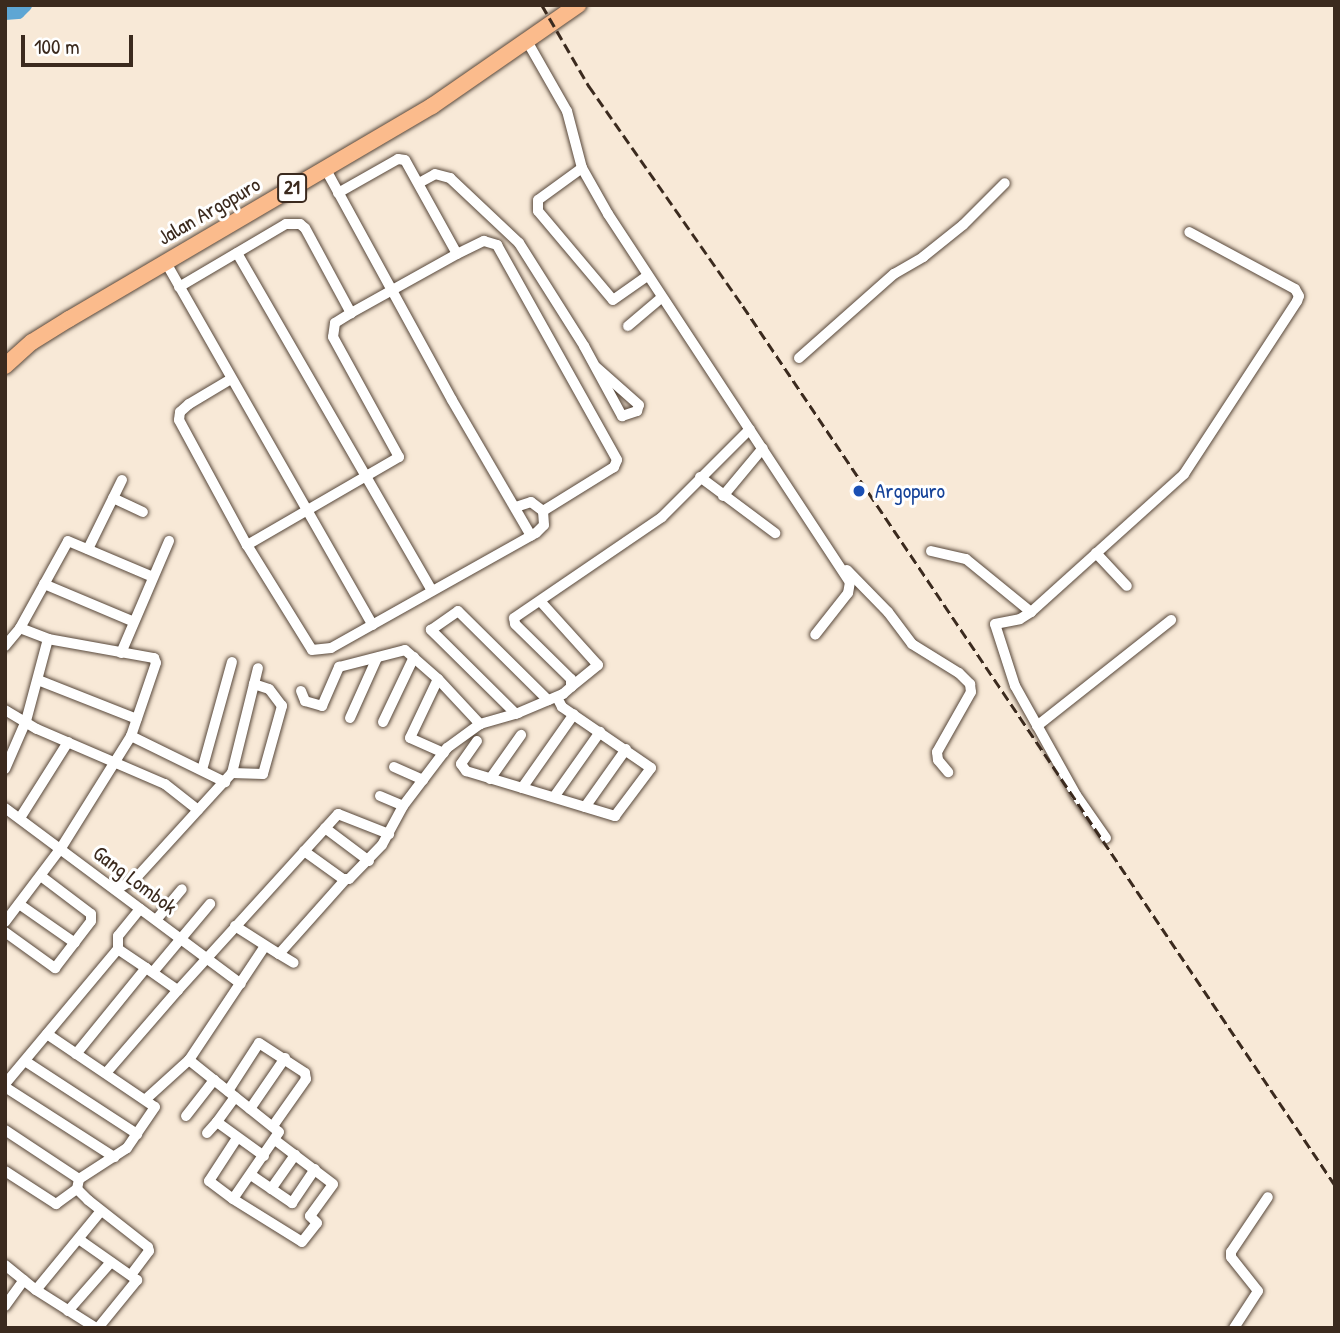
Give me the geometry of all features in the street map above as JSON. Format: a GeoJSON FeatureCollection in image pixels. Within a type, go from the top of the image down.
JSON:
{"type":"FeatureCollection","features":[{"type":"Feature","properties":{"kind":"highway","name":"Jalan Argopuro"},"geometry":{"type":"LineString","coordinates":[[5,366],[32,342],[165,261],[432,106],[578,5]]}},
{"type":"Feature","properties":{"kind":"street"},"geometry":{"type":"LineString","coordinates":[[527,41],[569,117],[582,168],[661,298],[850,582],[850,589],[815,635]]}},
{"type":"Feature","properties":{"kind":"street"},"geometry":{"type":"LineString","coordinates":[[338,193],[401,158],[419,183],[457,254]]}},
{"type":"Feature","properties":{"kind":"street"},"geometry":{"type":"LineString","coordinates":[[325,168],[452,400],[531,536]]}},
{"type":"Feature","properties":{"kind":"street"},"geometry":{"type":"LineString","coordinates":[[582,168],[538,200],[538,211],[613,300],[647,276]]}},
{"type":"Feature","properties":{"kind":"street"},"geometry":{"type":"LineString","coordinates":[[419,183],[435,174],[450,178],[519,243],[596,367],[622,416],[637,411],[639,405],[596,367]]}},
{"type":"Feature","properties":{"kind":"street"},"geometry":{"type":"LineString","coordinates":[[799,358],[894,274],[923,257],[963,225],[1005,183]]}},
{"type":"Feature","properties":{"kind":"street"},"geometry":{"type":"LineString","coordinates":[[179,287],[286,224],[300,224],[305,228],[351,313]]}},
{"type":"Feature","properties":{"kind":"street"},"geometry":{"type":"LineString","coordinates":[[1106,838],[1015,686],[995,624],[1020,620],[1031,612],[1141,515],[1196,458],[1299,296],[1295,289],[1189,232]]}},
{"type":"Feature","properties":{"kind":"street"},"geometry":{"type":"LineString","coordinates":[[247,545],[398,457],[333,337],[335,323],[484,241],[496,245],[617,460],[614,467],[542,511]]}},
{"type":"Feature","properties":{"kind":"street"},"geometry":{"type":"LineString","coordinates":[[237,253],[432,591]]}},
{"type":"Feature","properties":{"kind":"street"},"geometry":{"type":"LineString","coordinates":[[165,261],[373,625]]}},
{"type":"Feature","properties":{"kind":"street"},"geometry":{"type":"LineString","coordinates":[[628,326],[661,298]]}},
{"type":"Feature","properties":{"kind":"street"},"geometry":{"type":"LineString","coordinates":[[231,379],[188,404],[180,412],[179,420],[247,545],[312,650],[331,648],[531,536],[544,525],[542,511],[531,502],[516,506]]}},
{"type":"Feature","properties":{"kind":"street"},"geometry":{"type":"LineString","coordinates":[[571,687],[571,680],[513,618],[662,517],[750,429]]}},
{"type":"Feature","properties":{"kind":"street"},"geometry":{"type":"LineString","coordinates":[[723,496],[763,449]]}},
{"type":"Feature","properties":{"kind":"street"},"geometry":{"type":"LineString","coordinates":[[700,477],[775,533]]}},
{"type":"Feature","properties":{"kind":"street"},"geometry":{"type":"LineString","coordinates":[[88,549],[122,480]]}},
{"type":"Feature","properties":{"kind":"street"},"geometry":{"type":"LineString","coordinates":[[113,498],[143,512]]}},
{"type":"Feature","properties":{"kind":"street"},"geometry":{"type":"LineString","coordinates":[[5,646],[20,628],[68,541],[151,576]]}},
{"type":"Feature","properties":{"kind":"street"},"geometry":{"type":"LineString","coordinates":[[121,653],[151,576],[169,541]]}},
{"type":"Feature","properties":{"kind":"street"},"geometry":{"type":"LineString","coordinates":[[931,551],[966,559],[1031,612]]}},
{"type":"Feature","properties":{"kind":"street"},"geometry":{"type":"LineString","coordinates":[[1096,553],[1127,586]]}},
{"type":"Feature","properties":{"kind":"street"},"geometry":{"type":"LineString","coordinates":[[833,555],[882,606],[912,644],[959,673],[970,684],[971,692],[937,752],[938,760],[948,772]]}},
{"type":"Feature","properties":{"kind":"street"},"geometry":{"type":"LineString","coordinates":[[44,584],[132,621]]}},
{"type":"Feature","properties":{"kind":"street"},"geometry":{"type":"LineString","coordinates":[[279,954],[345,880],[369,861],[389,834],[403,806],[457,739],[480,724],[516,714],[552,699],[598,665],[541,601]]}},
{"type":"Feature","properties":{"kind":"street"},"geometry":{"type":"LineString","coordinates":[[477,741],[461,764],[466,771],[615,816],[650,771],[650,766],[552,699],[458,611],[431,630],[516,714]]}},
{"type":"Feature","properties":{"kind":"street"},"geometry":{"type":"LineString","coordinates":[[1037,726],[1171,620]]}},
{"type":"Feature","properties":{"kind":"street"},"geometry":{"type":"LineString","coordinates":[[5,922],[61,848],[117,762],[131,736],[156,660],[48,639],[20,628]]}},
{"type":"Feature","properties":{"kind":"street"},"geometry":{"type":"LineString","coordinates":[[5,769],[26,721],[48,639]]}},
{"type":"Feature","properties":{"kind":"street"},"geometry":{"type":"LineString","coordinates":[[301,691],[305,701],[322,706],[339,667],[405,650],[439,679],[480,724]]}},
{"type":"Feature","properties":{"kind":"street"},"geometry":{"type":"LineString","coordinates":[[383,722],[414,657]]}},
{"type":"Feature","properties":{"kind":"street"},"geometry":{"type":"LineString","coordinates":[[350,718],[377,658]]}},
{"type":"Feature","properties":{"kind":"street"},"geometry":{"type":"LineString","coordinates":[[202,770],[232,662]]}},
{"type":"Feature","properties":{"kind":"street"},"geometry":{"type":"LineString","coordinates":[[117,889],[136,878],[228,778],[258,668]]}},
{"type":"Feature","properties":{"kind":"street"},"geometry":{"type":"LineString","coordinates":[[439,679],[410,738],[444,753]]}},
{"type":"Feature","properties":{"kind":"street"},"geometry":{"type":"LineString","coordinates":[[38,680],[137,719]]}},
{"type":"Feature","properties":{"kind":"street"},"geometry":{"type":"LineString","coordinates":[[131,736],[202,770],[228,778],[263,774],[282,706],[267,688],[254,684]]}},
{"type":"Feature","properties":{"kind":"street"},"geometry":{"type":"LineString","coordinates":[[5,710],[68,742],[165,785],[198,810]]}},
{"type":"Feature","properties":{"kind":"street"},"geometry":{"type":"LineString","coordinates":[[522,788],[574,714]]}},
{"type":"Feature","properties":{"kind":"street"},"geometry":{"type":"LineString","coordinates":[[554,797],[600,732]]}},
{"type":"Feature","properties":{"kind":"street"},"geometry":{"type":"LineString","coordinates":[[489,779],[522,735]]}},
{"type":"Feature","properties":{"kind":"street"},"geometry":{"type":"LineString","coordinates":[[20,818],[68,742]]}},
{"type":"Feature","properties":{"kind":"street"},"geometry":{"type":"LineString","coordinates":[[585,807],[626,749]]}},
{"type":"Feature","properties":{"kind":"street"},"geometry":{"type":"LineString","coordinates":[[394,766],[423,780]]}},
{"type":"Feature","properties":{"kind":"street"},"geometry":{"type":"LineString","coordinates":[[380,796],[403,806]]}},
{"type":"Feature","properties":{"kind":"street","name":"Gang Lombok"},"geometry":{"type":"LineString","coordinates":[[5,808],[241,984]]}},
{"type":"Feature","properties":{"kind":"street"},"geometry":{"type":"LineString","coordinates":[[106,1073],[338,814],[389,834]]}},
{"type":"Feature","properties":{"kind":"street"},"geometry":{"type":"LineString","coordinates":[[325,828],[369,861]]}},
{"type":"Feature","properties":{"kind":"street"},"geometry":{"type":"LineString","coordinates":[[304,851],[345,880]]}},
{"type":"Feature","properties":{"kind":"street"},"geometry":{"type":"LineString","coordinates":[[5,932],[55,968],[75,943],[92,916],[41,876]]}},
{"type":"Feature","properties":{"kind":"street"},"geometry":{"type":"LineString","coordinates":[[128,899],[136,878]]}},
{"type":"Feature","properties":{"kind":"street"},"geometry":{"type":"LineString","coordinates":[[156,920],[182,888]]}},
{"type":"Feature","properties":{"kind":"street"},"geometry":{"type":"LineString","coordinates":[[19,904],[75,943]]}},
{"type":"Feature","properties":{"kind":"street"},"geometry":{"type":"LineString","coordinates":[[76,1054],[210,904]]}},
{"type":"Feature","properties":{"kind":"street"},"geometry":{"type":"LineString","coordinates":[[114,1157],[5,1085],[118,949],[118,936],[140,909]]}},
{"type":"Feature","properties":{"kind":"street"},"geometry":{"type":"LineString","coordinates":[[235,926],[294,963]]}},
{"type":"Feature","properties":{"kind":"street"},"geometry":{"type":"LineString","coordinates":[[146,1099],[189,1060],[265,946]]}},
{"type":"Feature","properties":{"kind":"street"},"geometry":{"type":"LineString","coordinates":[[118,949],[178,990]]}},
{"type":"Feature","properties":{"kind":"street"},"geometry":{"type":"LineString","coordinates":[[5,1171],[56,1204],[127,1148],[155,1110],[154,1105],[146,1099],[47,1034]]}},
{"type":"Feature","properties":{"kind":"street"},"geometry":{"type":"LineString","coordinates":[[207,1133],[217,1122],[260,1043],[285,1058],[306,1076],[273,1126]]}},
{"type":"Feature","properties":{"kind":"street"},"geometry":{"type":"LineString","coordinates":[[250,1109],[285,1058]]}},
{"type":"Feature","properties":{"kind":"street"},"geometry":{"type":"LineString","coordinates":[[189,1060],[279,1133],[233,1199]]}},
{"type":"Feature","properties":{"kind":"street"},"geometry":{"type":"LineString","coordinates":[[25,1061],[137,1134]]}},
{"type":"Feature","properties":{"kind":"street"},"geometry":{"type":"LineString","coordinates":[[186,1116],[209,1076]]}},
{"type":"Feature","properties":{"kind":"street"},"geometry":{"type":"LineString","coordinates":[[217,1122],[264,1156]]}},
{"type":"Feature","properties":{"kind":"street"},"geometry":{"type":"LineString","coordinates":[[5,1130],[78,1184],[100,1212],[149,1248],[131,1275]]}},
{"type":"Feature","properties":{"kind":"street"},"geometry":{"type":"LineString","coordinates":[[237,1138],[209,1181],[302,1242],[317,1223],[251,1175]]}},
{"type":"Feature","properties":{"kind":"street"},"geometry":{"type":"LineString","coordinates":[[275,1140],[332,1184],[310,1216]]}},
{"type":"Feature","properties":{"kind":"street"},"geometry":{"type":"LineString","coordinates":[[271,1189],[295,1155]]}},
{"type":"Feature","properties":{"kind":"street"},"geometry":{"type":"LineString","coordinates":[[292,1203],[315,1169]]}},
{"type":"Feature","properties":{"kind":"street"},"geometry":{"type":"LineString","coordinates":[[1234,1328],[1258,1291],[1231,1257],[1231,1252],[1268,1197]]}},
{"type":"Feature","properties":{"kind":"street"},"geometry":{"type":"LineString","coordinates":[[36,1290],[80,1240],[100,1212]]}},
{"type":"Feature","properties":{"kind":"street"},"geometry":{"type":"LineString","coordinates":[[5,1265],[36,1290],[97,1328],[137,1282],[80,1240]]}},
{"type":"Feature","properties":{"kind":"street"},"geometry":{"type":"LineString","coordinates":[[68,1311],[111,1262]]}},
{"type":"Feature","properties":{"kind":"street"},"geometry":{"type":"LineString","coordinates":[[5,1306],[24,1280]]}},
{"type":"Feature","properties":{"kind":"waterway"},"geometry":{"type":"LineString","coordinates":[[5,13],[18,12],[25,5]]}},
{"type":"Feature","properties":{"kind":"railway"},"geometry":{"type":"LineString","coordinates":[[542,5],[589,86],[743,306],[1335,1185]]}},
{"type":"Feature","properties":{"kind":"place","name":"Argopuro"},"geometry":{"type":"Point","coordinates":[859,491]}}]}
